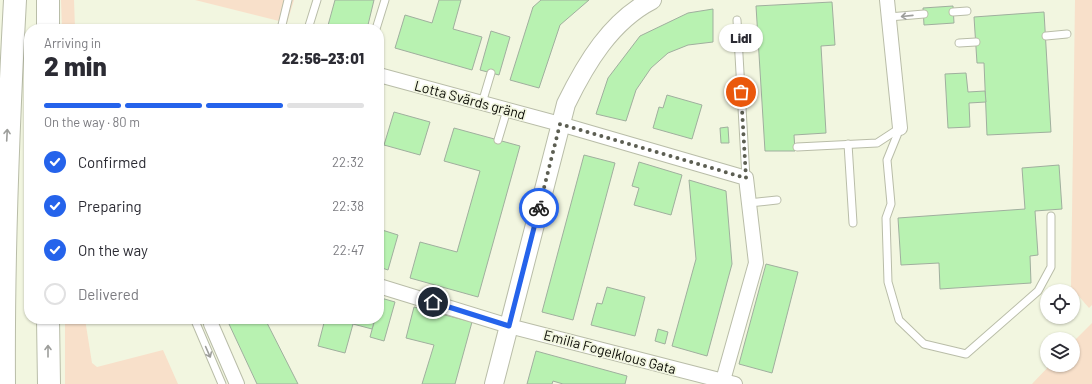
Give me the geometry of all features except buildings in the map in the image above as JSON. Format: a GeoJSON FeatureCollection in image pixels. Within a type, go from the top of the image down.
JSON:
{"type":"FeatureCollection","features":[{"type":"Feature","properties":{"kind":"highway"},"geometry":{"type":"LineString","coordinates":[[4,384],[3,270],[15,0]]}},
{"type":"Feature","properties":{"kind":"highway"},"geometry":{"type":"LineString","coordinates":[[48,0],[48,24]]}},
{"type":"Feature","properties":{"kind":"highway"},"geometry":{"type":"LineString","coordinates":[[48,324],[49,384]]}},
{"type":"Feature","properties":{"kind":"street"},"geometry":{"type":"LineString","coordinates":[[494,384],[566,104],[582,71],[608,35],[639,6],[652,0]]}},
{"type":"Feature","properties":{"kind":"street"},"geometry":{"type":"LineString","coordinates":[[887,0],[900,128]]}},
{"type":"Feature","properties":{"kind":"street","name":"Lotta Svärds gränd"},"geometry":{"type":"LineString","coordinates":[[384,76],[560,124],[746,178]]}},
{"type":"Feature","properties":{"kind":"street"},"geometry":{"type":"LineString","coordinates":[[727,383],[756,263],[746,178]]}},
{"type":"Feature","properties":{"kind":"street","name":"Emilia Fogelklous Gata"},"geometry":{"type":"LineString","coordinates":[[386,292],[727,383]]}},
{"type":"Feature","properties":{"kind":"street"},"geometry":{"type":"LineString","coordinates":[[211,324],[238,384]]}},
{"type":"Feature","properties":{"kind":"lane"},"geometry":{"type":"LineString","coordinates":[[282,24],[288,0]]}},
{"type":"Feature","properties":{"kind":"lane"},"geometry":{"type":"LineString","coordinates":[[310,24],[317,0]]}},
{"type":"Feature","properties":{"kind":"lane"},"geometry":{"type":"LineString","coordinates":[[378,24],[385,0]]}},
{"type":"Feature","properties":{"kind":"lane"},"geometry":{"type":"LineString","coordinates":[[953,12],[967,11]]}},
{"type":"Feature","properties":{"kind":"lane"},"geometry":{"type":"LineString","coordinates":[[889,17],[924,14]]}},
{"type":"Feature","properties":{"kind":"lane"},"geometry":{"type":"LineString","coordinates":[[737,20],[746,178]]}},
{"type":"Feature","properties":{"kind":"lane"},"geometry":{"type":"LineString","coordinates":[[1046,36],[1068,34]]}},
{"type":"Feature","properties":{"kind":"lane"},"geometry":{"type":"LineString","coordinates":[[959,43],[976,42]]}},
{"type":"Feature","properties":{"kind":"lane"},"geometry":{"type":"LineString","coordinates":[[482,103],[491,73]]}},
{"type":"Feature","properties":{"kind":"lane"},"geometry":{"type":"LineString","coordinates":[[498,140],[507,110]]}},
{"type":"Feature","properties":{"kind":"lane"},"geometry":{"type":"LineString","coordinates":[[797,147],[877,143],[900,128]]}},
{"type":"Feature","properties":{"kind":"lane"},"geometry":{"type":"LineString","coordinates":[[900,128],[887,160],[891,204],[886,218],[888,282],[899,320],[924,344],[966,354],[1038,291],[1051,267],[1051,216]]}},
{"type":"Feature","properties":{"kind":"lane"},"geometry":{"type":"LineString","coordinates":[[848,144],[853,223]]}},
{"type":"Feature","properties":{"kind":"lane"},"geometry":{"type":"LineString","coordinates":[[749,203],[777,200]]}},
{"type":"Feature","properties":{"kind":"lane"},"geometry":{"type":"LineString","coordinates":[[196,324],[222,384]]}},
{"type":"Feature","properties":{"kind":"shaded area"},"geometry":{"type":"Polygon","coordinates":[[[61,0],[74,0],[75,24],[62,24],[61,0]]]}},
{"type":"Feature","properties":{"kind":"shaded area"},"geometry":{"type":"Polygon","coordinates":[[[195,0],[294,0],[287,23],[195,0]]]}},
{"type":"Feature","properties":{"kind":"shaded area"},"geometry":{"type":"Polygon","coordinates":[[[1075,0],[1092,0],[1092,305],[1089,308],[1080,298],[1080,284],[1071,284],[1075,0]]]}},
{"type":"Feature","properties":{"kind":"shaded area"},"geometry":{"type":"Polygon","coordinates":[[[1092,323],[1092,384],[1032,384],[1043,372],[1080,372],[1080,335],[1092,323]]]}},
{"type":"Feature","properties":{"kind":"shaded area"},"geometry":{"type":"Polygon","coordinates":[[[65,324],[86,324],[92,363],[97,367],[163,350],[178,384],[65,384],[65,324]]]}},
{"type":"Feature","properties":{"kind":"way so far"},"geometry":{"type":"LineString","coordinates":[[539,208],[560,124],[746,178],[741,92]]}},
{"type":"Feature","properties":{"kind":"place","name":"Lidl"},"geometry":{"type":"Point","coordinates":[741,92]}},
{"type":"Feature","properties":{"kind":"route"},"geometry":{"type":"LineString","coordinates":[[433,302],[509,326],[539,208]]}}]}
